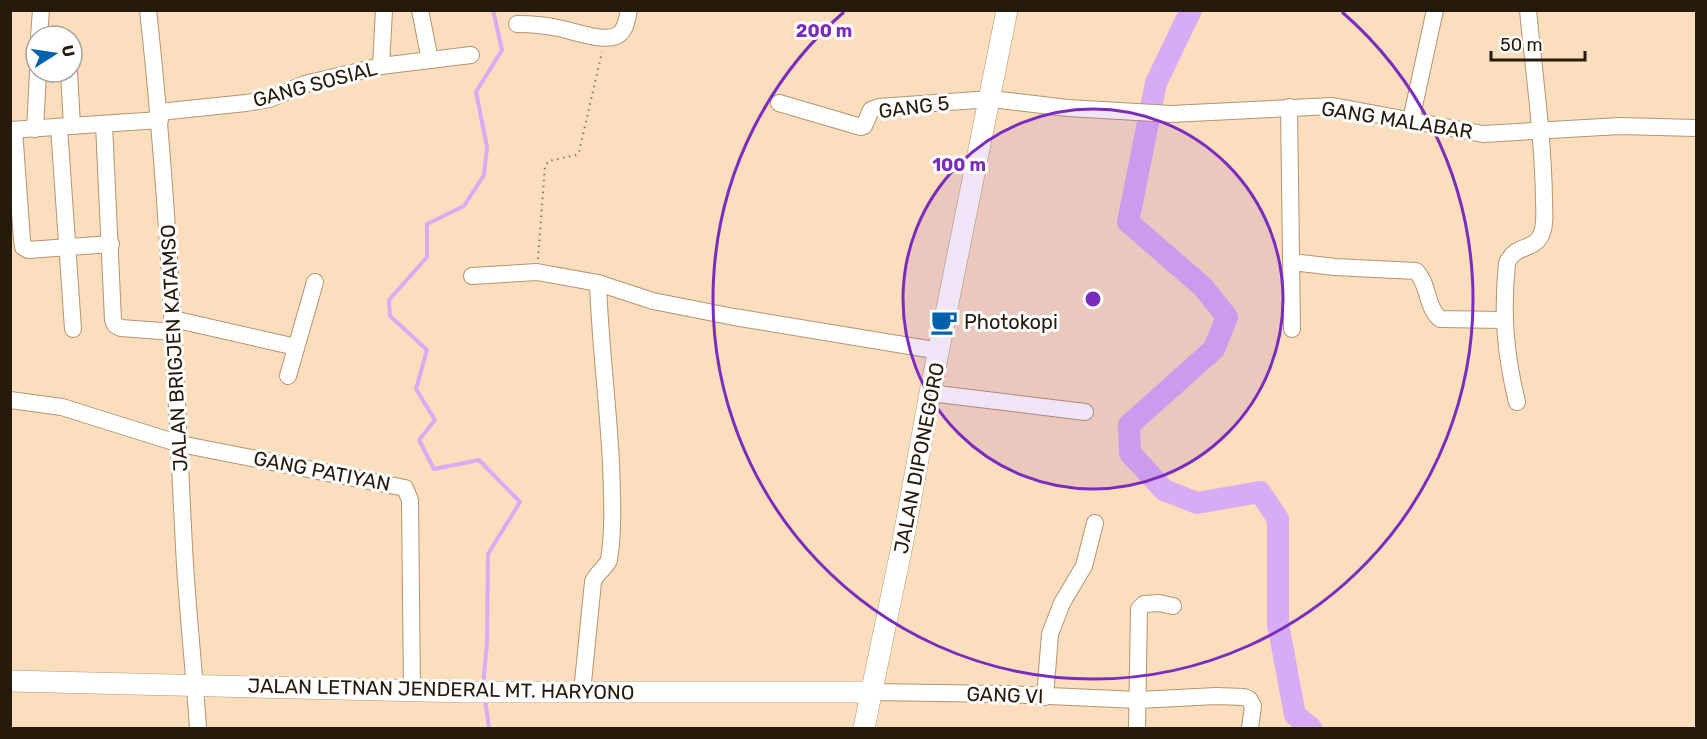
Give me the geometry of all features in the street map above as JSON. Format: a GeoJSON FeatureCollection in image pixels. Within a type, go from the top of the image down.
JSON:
{"type":"FeatureCollection","features":[{"type":"Feature","properties":{"kind":"main road","name":"JALAN DIPONEGORO"},"geometry":{"type":"LineString","coordinates":[[864,729],[1007,10]]}},
{"type":"Feature","properties":{"kind":"main road","name":"JALAN LETNAN JENDERAL MT. HARYONO"},"geometry":{"type":"LineString","coordinates":[[10,681],[467,692],[871,692]]}},
{"type":"Feature","properties":{"kind":"street","name":"JALAN BRIGJEN KATAMSO"},"geometry":{"type":"LineString","coordinates":[[148,10],[159,116],[174,326],[184,549],[198,729]]}},
{"type":"Feature","properties":{"kind":"street"},"geometry":{"type":"LineString","coordinates":[[381,66],[384,10]]}},
{"type":"Feature","properties":{"kind":"street"},"geometry":{"type":"LineString","coordinates":[[420,10],[430,60]]}},
{"type":"Feature","properties":{"kind":"street"},"geometry":{"type":"LineString","coordinates":[[517,24],[534,24],[605,38],[616,36],[624,29],[629,10]]}},
{"type":"Feature","properties":{"kind":"street"},"geometry":{"type":"LineString","coordinates":[[1411,120],[1435,10]]}},
{"type":"Feature","properties":{"kind":"street"},"geometry":{"type":"LineString","coordinates":[[1518,402],[1506,350],[1504,320],[1507,270],[1513,252],[1536,242],[1542,234],[1544,225],[1543,166],[1527,10]]}},
{"type":"Feature","properties":{"kind":"street","name":"GANG SOSIAL"},"geometry":{"type":"LineString","coordinates":[[12,130],[104,124],[269,99],[305,84],[381,66],[471,55]]}},
{"type":"Feature","properties":{"kind":"street"},"geometry":{"type":"LineString","coordinates":[[35,129],[37,84]]}},
{"type":"Feature","properties":{"kind":"street"},"geometry":{"type":"LineString","coordinates":[[68,84],[66,127],[67,248],[73,329]]}},
{"type":"Feature","properties":{"kind":"street","name":"GANG 5"},"geometry":{"type":"LineString","coordinates":[[779,103],[861,127],[864,126],[871,110],[879,107],[991,99]]}},
{"type":"Feature","properties":{"kind":"street","name":"GANG MALABAR"},"geometry":{"type":"LineString","coordinates":[[991,99],[1068,108],[1171,114],[1333,106],[1483,134],[1620,126],[1696,128]]}},
{"type":"Feature","properties":{"kind":"street"},"geometry":{"type":"LineString","coordinates":[[1289,107],[1292,329]]}},
{"type":"Feature","properties":{"kind":"street"},"geometry":{"type":"LineString","coordinates":[[104,124],[114,323],[121,328],[174,326],[296,347]]}},
{"type":"Feature","properties":{"kind":"street"},"geometry":{"type":"LineString","coordinates":[[12,130],[22,245],[28,250],[111,244]]}},
{"type":"Feature","properties":{"kind":"street"},"geometry":{"type":"LineString","coordinates":[[1292,262],[1335,267],[1416,271],[1422,279],[1438,318],[1504,320]]}},
{"type":"Feature","properties":{"kind":"street"},"geometry":{"type":"LineString","coordinates":[[472,276],[537,272],[598,283],[653,301],[734,317],[940,351]]}},
{"type":"Feature","properties":{"kind":"street"},"geometry":{"type":"LineString","coordinates":[[288,376],[315,282]]}},
{"type":"Feature","properties":{"kind":"street"},"geometry":{"type":"LineString","coordinates":[[582,692],[593,582],[609,560],[612,500],[598,283]]}},
{"type":"Feature","properties":{"kind":"street"},"geometry":{"type":"LineString","coordinates":[[930,393],[1085,412]]}},
{"type":"Feature","properties":{"kind":"street"},"geometry":{"type":"LineString","coordinates":[[10,400],[62,407],[180,444]]}},
{"type":"Feature","properties":{"kind":"street","name":"GANG PATIYAN"},"geometry":{"type":"LineString","coordinates":[[180,444],[405,489],[410,500],[412,690]]}},
{"type":"Feature","properties":{"kind":"street"},"geometry":{"type":"LineString","coordinates":[[1045,696],[1050,634],[1062,603],[1084,566],[1095,523]]}},
{"type":"Feature","properties":{"kind":"street"},"geometry":{"type":"LineString","coordinates":[[1137,729],[1139,609],[1144,604],[1159,603],[1173,606]]}},
{"type":"Feature","properties":{"kind":"street","name":"GANG VI"},"geometry":{"type":"LineString","coordinates":[[871,692],[1005,694],[1138,700],[1244,696],[1250,699],[1253,706],[1250,729]]}},
{"type":"Feature","properties":{"kind":"path"},"geometry":{"type":"LineString","coordinates":[[537,272],[545,166],[549,161],[576,155],[579,152],[605,38]]}},
{"type":"Feature","properties":{"kind":"waterway"},"geometry":{"type":"LineString","coordinates":[[483,686],[487,643],[488,554],[520,502],[479,460],[434,469],[419,440],[435,420],[416,389],[427,350],[390,316],[389,300],[427,257],[427,224],[464,206],[484,175],[487,147],[476,92],[502,50],[493,10]]}},
{"type":"Feature","properties":{"kind":"waterway"},"geometry":{"type":"LineString","coordinates":[[1191,10],[1156,83],[1128,222],[1203,287],[1227,317],[1214,349],[1129,425],[1130,453],[1164,490],[1197,503],[1260,492],[1278,519],[1278,624],[1295,715],[1311,728]]}},
{"type":"Feature","properties":{"kind":"waterway"},"geometry":{"type":"LineString","coordinates":[[485,700],[489,728]]}},
{"type":"Feature","properties":{"kind":"place","name":"Photokopi"},"geometry":{"type":"Point","coordinates":[944,322]}}]}
